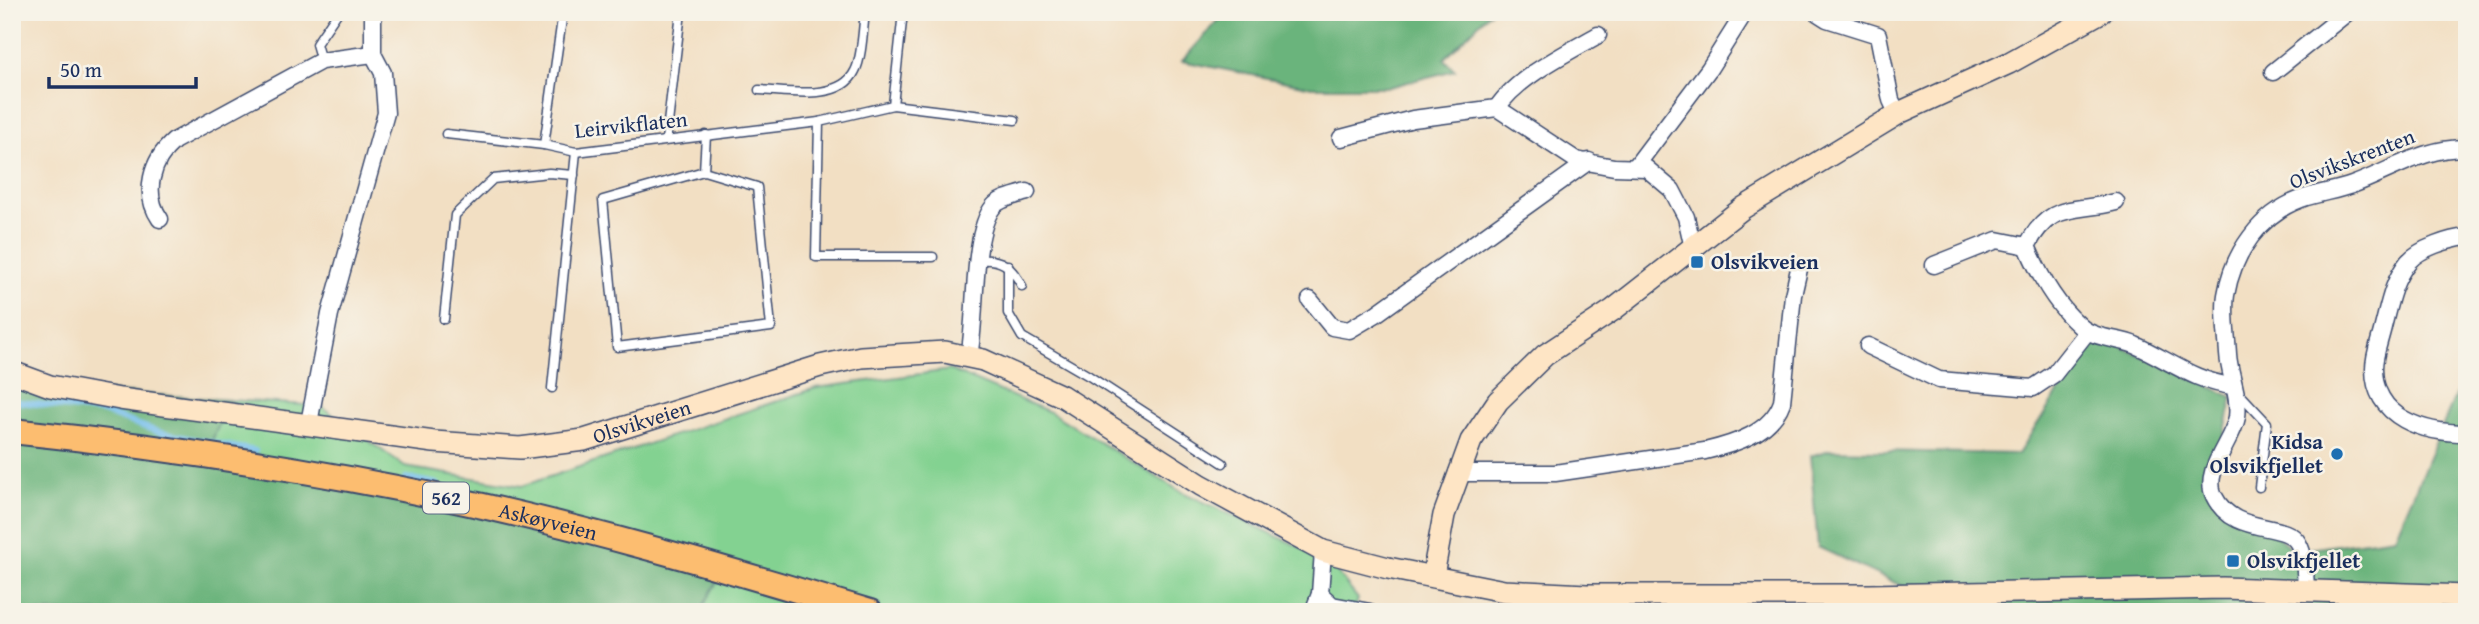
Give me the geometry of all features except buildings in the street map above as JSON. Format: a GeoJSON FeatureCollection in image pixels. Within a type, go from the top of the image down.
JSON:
{"type":"FeatureCollection","features":[{"type":"Feature","properties":{"kind":"main road"},"geometry":{"type":"LineString","coordinates":[[1433,575],[1444,515],[1457,473],[1471,441],[1498,401],[1533,365],[1613,310],[1693,248],[1714,228],[1743,208],[1898,115],[2009,62],[2101,12]]}},
{"type":"Feature","properties":{"kind":"main road","name":"Olsvikveien"},"geometry":{"type":"LineString","coordinates":[[12,372],[50,386],[120,399],[434,442],[520,448],[584,440],[737,389],[861,357],[945,352],[969,356],[1062,396],[1201,485],[1323,551],[1388,568],[1504,591],[1587,595],[2306,590],[2467,596]]}},
{"type":"Feature","properties":{"kind":"main road","name":"Askøyveien"},"geometry":{"type":"LineString","coordinates":[[12,431],[165,447],[445,498],[729,570],[870,612]]}},
{"type":"Feature","properties":{"kind":"street"},"geometry":{"type":"LineString","coordinates":[[309,423],[330,314],[386,113],[383,73],[373,54],[373,12]]}},
{"type":"Feature","properties":{"kind":"street"},"geometry":{"type":"LineString","coordinates":[[1636,166],[1709,69],[1745,12]]}},
{"type":"Feature","properties":{"kind":"street"},"geometry":{"type":"LineString","coordinates":[[1816,12],[1826,19],[1878,35],[1891,100],[1898,115]]}},
{"type":"Feature","properties":{"kind":"street"},"geometry":{"type":"LineString","coordinates":[[2273,72],[2348,12]]}},
{"type":"Feature","properties":{"kind":"street"},"geometry":{"type":"LineString","coordinates":[[1497,108],[1503,99],[1549,63],[1598,36]]}},
{"type":"Feature","properties":{"kind":"street"},"geometry":{"type":"LineString","coordinates":[[160,219],[152,201],[153,166],[162,151],[174,141],[243,101],[321,61],[373,54]]}},
{"type":"Feature","properties":{"kind":"street"},"geometry":{"type":"LineString","coordinates":[[1341,138],[1413,119],[1497,108],[1570,156],[1614,167],[1646,168],[1672,190],[1686,217],[1693,248]]}},
{"type":"Feature","properties":{"kind":"street","name":"Olsvikskrenten"},"geometry":{"type":"LineString","coordinates":[[2306,590],[2304,559],[2295,539],[2283,531],[2243,524],[2214,497],[2211,486],[2215,468],[2237,418],[2226,297],[2237,259],[2259,227],[2300,200],[2351,185],[2432,151],[2467,148]]}},
{"type":"Feature","properties":{"kind":"street"},"geometry":{"type":"LineString","coordinates":[[1310,300],[1332,327],[1349,330],[1589,161]]}},
{"type":"Feature","properties":{"kind":"street"},"geometry":{"type":"LineString","coordinates":[[969,356],[979,260],[991,209],[999,202],[1027,192]]}},
{"type":"Feature","properties":{"kind":"street"},"geometry":{"type":"LineString","coordinates":[[2027,246],[2034,233],[2052,214],[2116,202]]}},
{"type":"Feature","properties":{"kind":"street"},"geometry":{"type":"LineString","coordinates":[[2467,237],[2431,247],[2409,260],[2392,290],[2374,365],[2375,389],[2398,417],[2413,426],[2446,433],[2467,433]]}},
{"type":"Feature","properties":{"kind":"street"},"geometry":{"type":"LineString","coordinates":[[1934,265],[1997,240],[2027,246]]}},
{"type":"Feature","properties":{"kind":"street"},"geometry":{"type":"LineString","coordinates":[[2027,246],[2052,293],[2087,332],[2134,344],[2200,380],[2233,386]]}},
{"type":"Feature","properties":{"kind":"street"},"geometry":{"type":"LineString","coordinates":[[1457,473],[1555,473],[1726,446],[1766,428],[1777,417],[1782,402],[1793,295],[1799,269]]}},
{"type":"Feature","properties":{"kind":"street"},"geometry":{"type":"LineString","coordinates":[[1868,346],[1939,380],[2033,388],[2054,374],[2087,332]]}},
{"type":"Feature","properties":{"kind":"street"},"geometry":{"type":"LineString","coordinates":[[1313,612],[1320,594],[1323,551]]}},
{"type":"Feature","properties":{"kind":"street"},"geometry":{"type":"LineString","coordinates":[[1320,594],[1332,606],[1370,612]]}},
{"type":"Feature","properties":{"kind":"lane"},"geometry":{"type":"LineString","coordinates":[[321,61],[316,44],[338,12]]}},
{"type":"Feature","properties":{"kind":"lane"},"geometry":{"type":"LineString","coordinates":[[544,145],[563,12]]}},
{"type":"Feature","properties":{"kind":"lane"},"geometry":{"type":"LineString","coordinates":[[666,140],[681,12]]}},
{"type":"Feature","properties":{"kind":"lane"},"geometry":{"type":"LineString","coordinates":[[759,90],[814,91],[840,86],[855,71],[865,12]]}},
{"type":"Feature","properties":{"kind":"lane"},"geometry":{"type":"LineString","coordinates":[[893,105],[903,12]]}},
{"type":"Feature","properties":{"kind":"lane","name":"Leirvikflaten"},"geometry":{"type":"LineString","coordinates":[[446,134],[544,145],[576,152],[819,122],[893,105],[1015,120]]}},
{"type":"Feature","properties":{"kind":"lane"},"geometry":{"type":"LineString","coordinates":[[819,122],[816,257],[933,257]]}},
{"type":"Feature","properties":{"kind":"lane"},"geometry":{"type":"LineString","coordinates":[[705,171],[706,135]]}},
{"type":"Feature","properties":{"kind":"lane"},"geometry":{"type":"LineString","coordinates":[[552,388],[576,152]]}},
{"type":"Feature","properties":{"kind":"lane"},"geometry":{"type":"LineString","coordinates":[[705,171],[757,187],[771,327],[617,347],[603,200],[705,171]]}},
{"type":"Feature","properties":{"kind":"lane"},"geometry":{"type":"LineString","coordinates":[[444,319],[455,215],[493,179],[549,173],[573,175]]}},
{"type":"Feature","properties":{"kind":"lane"},"geometry":{"type":"LineString","coordinates":[[979,260],[994,259],[1008,265],[1022,286]]}},
{"type":"Feature","properties":{"kind":"lane"},"geometry":{"type":"LineString","coordinates":[[1008,265],[1008,313],[1021,337],[1048,355],[1090,376],[1223,463]]}},
{"type":"Feature","properties":{"kind":"lane"},"geometry":{"type":"LineString","coordinates":[[2233,386],[2267,423],[2259,487]]}},
{"type":"Feature","properties":{"kind":"green space"},"geometry":{"type":"Polygon","coordinates":[[[1226,12],[1490,12],[1444,59],[1455,70],[1389,87],[1312,87],[1182,61],[1226,12]]]}},
{"type":"Feature","properties":{"kind":"green space"},"geometry":{"type":"Polygon","coordinates":[[[2096,335],[2233,397],[2213,481],[2294,551],[2395,537],[2467,369],[2467,612],[1906,612],[1906,588],[1818,547],[1810,456],[1830,450],[2018,454],[2096,335]]]}},
{"type":"Feature","properties":{"kind":"green space"},"geometry":{"type":"Polygon","coordinates":[[[950,370],[1050,412],[1180,491],[1326,559],[1358,599],[1354,612],[418,612],[210,490],[210,442],[230,400],[321,406],[405,467],[522,486],[816,388],[950,370]]]}},
{"type":"Feature","properties":{"kind":"green space"},"geometry":{"type":"Polygon","coordinates":[[[12,378],[23,386],[230,400],[210,445],[728,562],[700,612],[12,612],[12,378]]]}},
{"type":"Feature","properties":{"kind":"waterway"},"geometry":{"type":"LineString","coordinates":[[12,401],[103,412],[161,433],[255,451]]}},
{"type":"Feature","properties":{"kind":"waterway"},"geometry":{"type":"LineString","coordinates":[[406,478],[437,484]]}},
{"type":"Feature","properties":{"kind":"place","name":"Olsvikveien"},"geometry":{"type":"Point","coordinates":[1697,262]}},
{"type":"Feature","properties":{"kind":"place","name":"Kidsa Olsvikfjellet"},"geometry":{"type":"Point","coordinates":[2337,454]}},
{"type":"Feature","properties":{"kind":"place","name":"Olsvikfjellet"},"geometry":{"type":"Point","coordinates":[2233,561]}}]}
